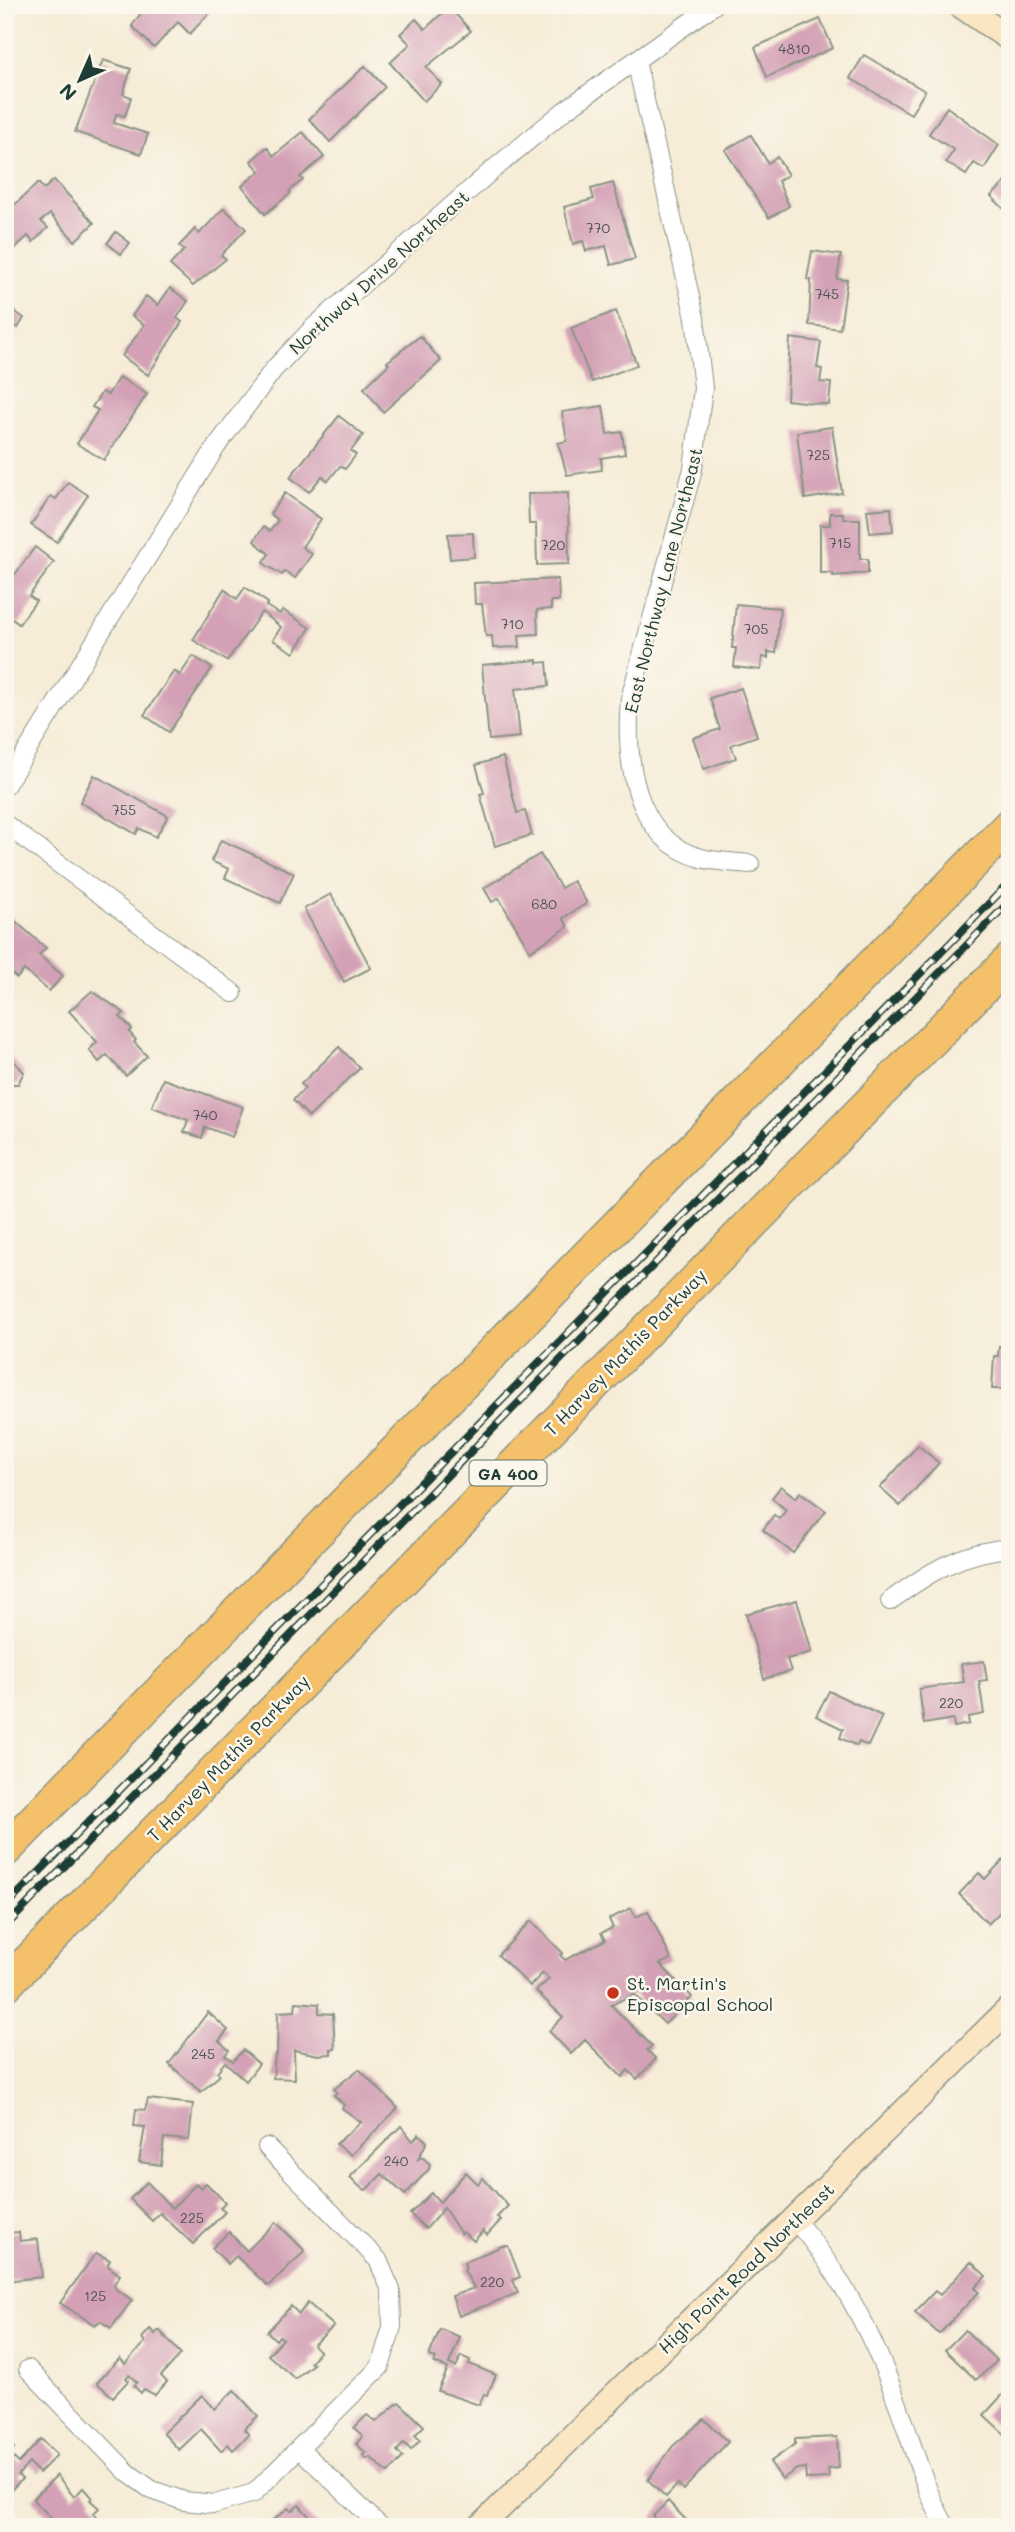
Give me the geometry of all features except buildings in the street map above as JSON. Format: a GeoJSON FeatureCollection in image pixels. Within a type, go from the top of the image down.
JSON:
{"type":"FeatureCollection","features":[{"type":"Feature","properties":{"kind":"highway"},"geometry":{"type":"LineString","coordinates":[[5,1850],[1010,825]]}},
{"type":"Feature","properties":{"kind":"highway","name":"T Harvey Mathis Parkway"},"geometry":{"type":"LineString","coordinates":[[5,1985],[1010,960]]}},
{"type":"Feature","properties":{"kind":"street","name":"Northway Drive Northeast"},"geometry":{"type":"LineString","coordinates":[[5,786],[216,447],[274,369],[315,326],[489,173],[564,111],[714,5]]}},
{"type":"Feature","properties":{"kind":"street"},"geometry":{"type":"LineString","coordinates":[[960,5],[1010,38]]}},
{"type":"Feature","properties":{"kind":"street","name":"East Northway Lane Northeast"},"geometry":{"type":"LineString","coordinates":[[636,61],[695,318],[703,388],[693,469],[630,699],[626,736],[632,776],[644,808],[661,837],[699,858],[750,864]]}},
{"type":"Feature","properties":{"kind":"street"},"geometry":{"type":"LineString","coordinates":[[5,824],[233,993]]}},
{"type":"Feature","properties":{"kind":"street"},"geometry":{"type":"LineString","coordinates":[[890,1601],[929,1572],[953,1559],[981,1551],[1010,1548]]}},
{"type":"Feature","properties":{"kind":"street","name":"High Point Road Northeast"},"geometry":{"type":"LineString","coordinates":[[480,2527],[1010,2008]]}},
{"type":"Feature","properties":{"kind":"street"},"geometry":{"type":"LineString","coordinates":[[28,2369],[128,2473],[152,2490],[184,2501],[215,2504],[254,2493],[380,2367],[392,2327],[391,2290],[378,2260],[267,2147]]}},
{"type":"Feature","properties":{"kind":"street"},"geometry":{"type":"LineString","coordinates":[[795,2220],[820,2249],[864,2319],[897,2402],[926,2492],[946,2527]]}},
{"type":"Feature","properties":{"kind":"street"},"geometry":{"type":"LineString","coordinates":[[300,2449],[381,2527]]}},
{"type":"Feature","properties":{"kind":"railway"},"geometry":{"type":"LineString","coordinates":[[5,1907],[1010,882]]}},
{"type":"Feature","properties":{"kind":"railway"},"geometry":{"type":"LineString","coordinates":[[5,1927],[1010,901]]}},
{"type":"Feature","properties":{"kind":"place","name":"St. Martin's Episcopal School"},"geometry":{"type":"Point","coordinates":[613,1993]}}]}
